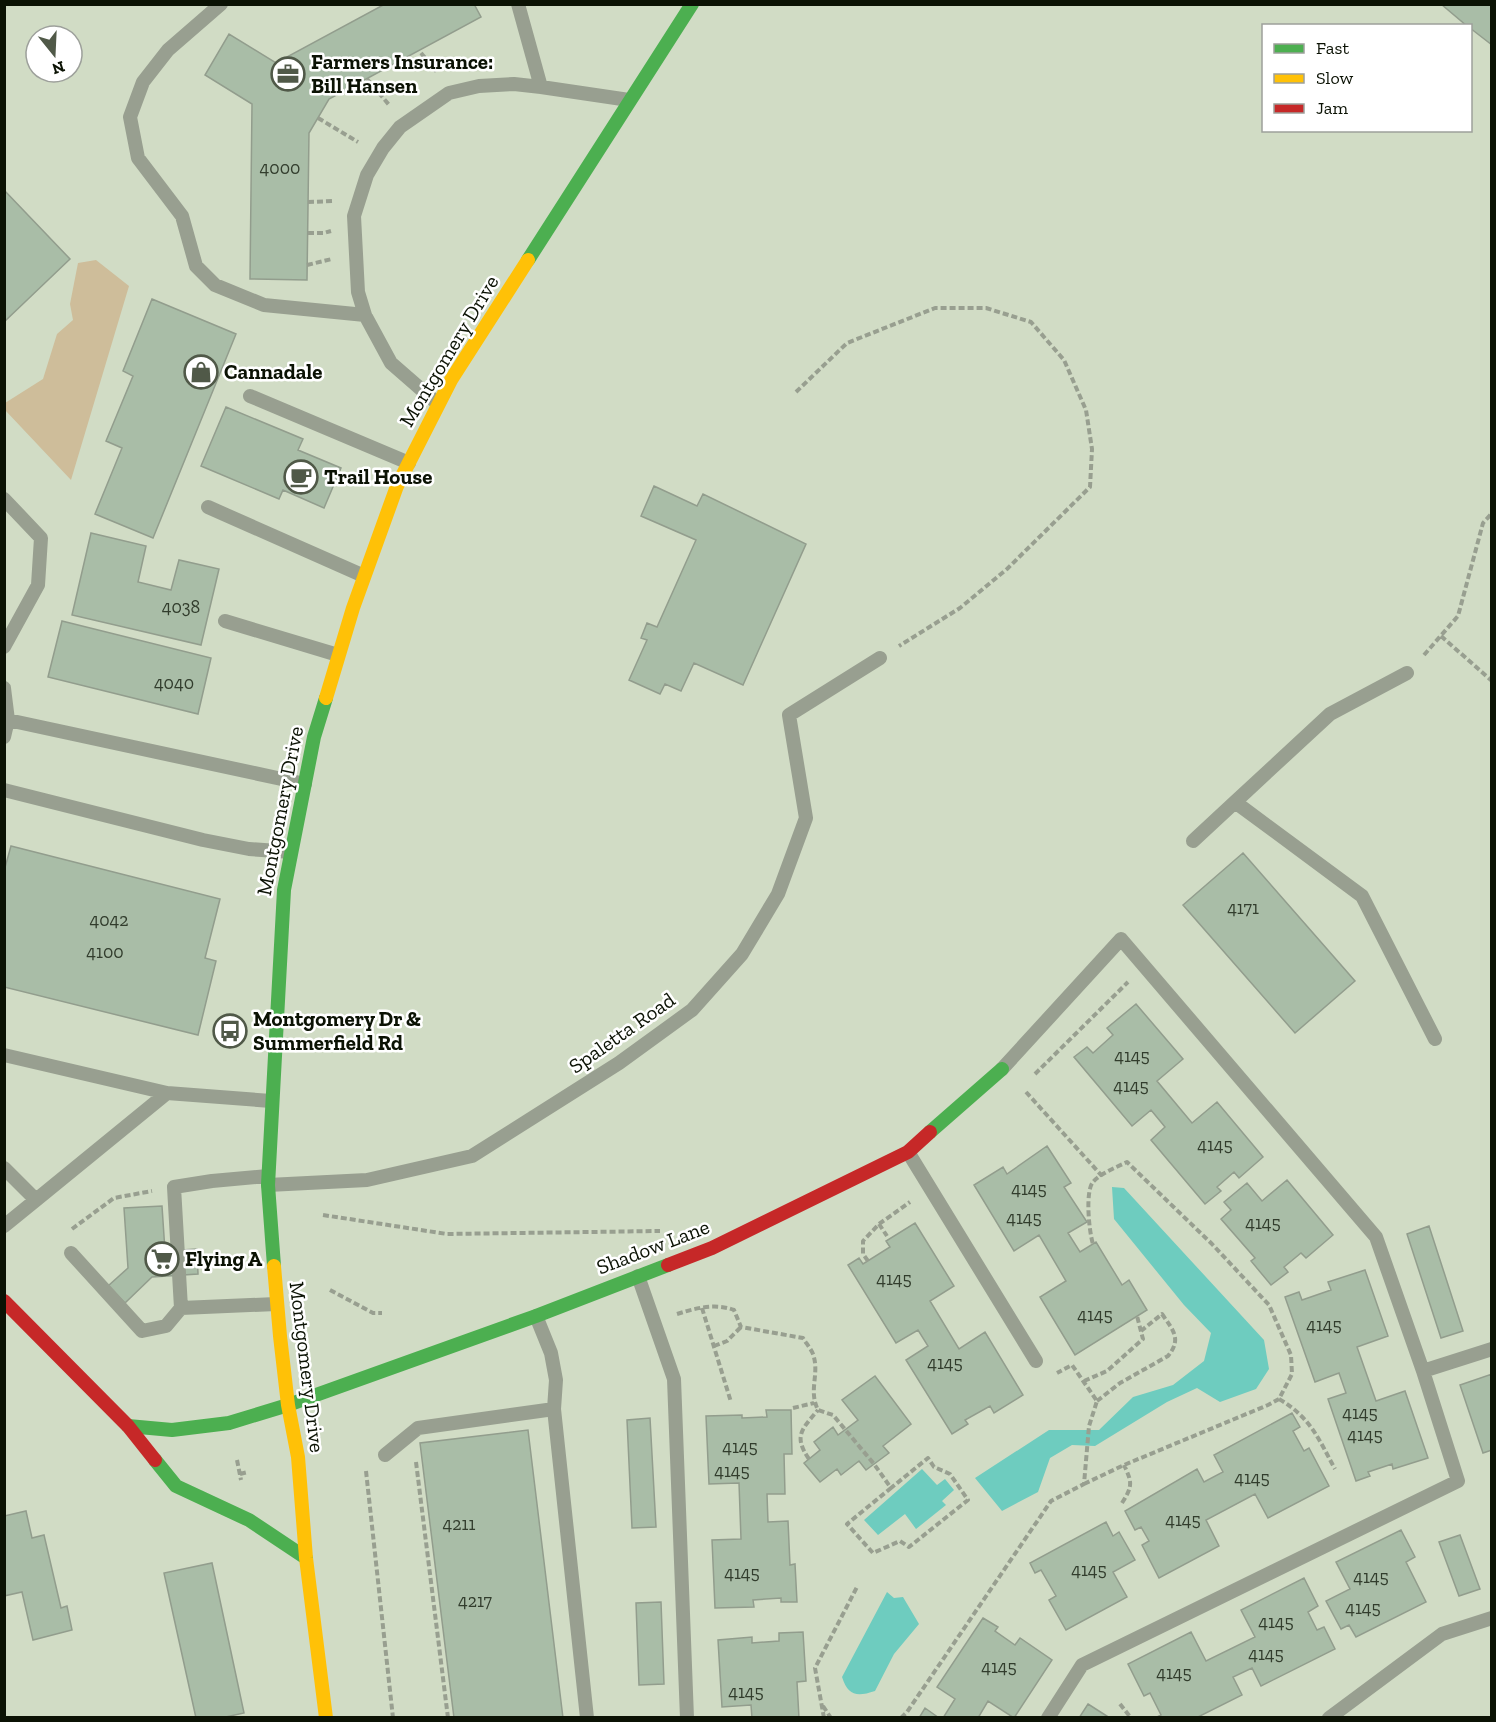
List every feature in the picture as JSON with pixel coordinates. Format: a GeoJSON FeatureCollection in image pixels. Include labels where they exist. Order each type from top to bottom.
{"type":"FeatureCollection","features":[{"type":"Feature","properties":{"kind":"main road","name":"Montgomery Drive"},"geometry":{"type":"LineString","coordinates":[[326,1718],[306,1558],[298,1457],[288,1405],[276,1304],[268,1180],[284,890],[314,737],[364,576],[397,486],[451,380],[692,4]]}},
{"type":"Feature","properties":{"kind":"main road","name":"Shadow Lane"},"geometry":{"type":"LineString","coordinates":[[128,1426],[172,1430],[229,1423],[288,1405],[536,1316],[712,1248],[908,1152],[1002,1069]]}},
{"type":"Feature","properties":{"kind":"main road"},"geometry":{"type":"LineString","coordinates":[[4,1301],[128,1426],[176,1486],[249,1520],[306,1558]]}},
{"type":"Feature","properties":{"kind":"lane"},"geometry":{"type":"LineString","coordinates":[[221,4],[168,50],[142,82],[130,117],[138,158],[182,216],[196,266],[215,285],[264,305],[365,315]]}},
{"type":"Feature","properties":{"kind":"lane"},"geometry":{"type":"LineString","coordinates":[[518,4],[541,87]]}},
{"type":"Feature","properties":{"kind":"lane"},"geometry":{"type":"LineString","coordinates":[[439,405],[391,363],[365,315],[358,292],[354,216],[367,175],[380,153],[400,128],[449,93],[479,86],[514,84],[631,101]]}},
{"type":"Feature","properties":{"kind":"lane"},"geometry":{"type":"LineString","coordinates":[[250,396],[409,463]]}},
{"type":"Feature","properties":{"kind":"lane"},"geometry":{"type":"LineString","coordinates":[[4,499],[41,538],[38,585],[4,648]]}},
{"type":"Feature","properties":{"kind":"lane"},"geometry":{"type":"LineString","coordinates":[[208,507],[364,576]]}},
{"type":"Feature","properties":{"kind":"lane"},"geometry":{"type":"LineString","coordinates":[[225,621],[338,655]]}},
{"type":"Feature","properties":{"kind":"lane","name":"Spaletta Road"},"geometry":{"type":"LineString","coordinates":[[174,1187],[212,1181],[367,1180],[472,1156],[619,1063],[692,1010],[742,954],[778,894],[806,818],[789,715],[880,658]]}},
{"type":"Feature","properties":{"kind":"lane"},"geometry":{"type":"LineString","coordinates":[[1193,841],[1330,714],[1407,674]]}},
{"type":"Feature","properties":{"kind":"lane"},"geometry":{"type":"LineString","coordinates":[[4,688],[8,720],[4,737]]}},
{"type":"Feature","properties":{"kind":"lane"},"geometry":{"type":"LineString","coordinates":[[8,720],[304,784]]}},
{"type":"Feature","properties":{"kind":"lane"},"geometry":{"type":"LineString","coordinates":[[4,790],[203,840],[249,849],[291,852]]}},
{"type":"Feature","properties":{"kind":"lane"},"geometry":{"type":"LineString","coordinates":[[1235,802],[1362,896],[1435,1039]]}},
{"type":"Feature","properties":{"kind":"lane"},"geometry":{"type":"LineString","coordinates":[[1002,1069],[1121,939],[1376,1237],[1423,1371],[1458,1481],[1082,1665],[1048,1718]]}},
{"type":"Feature","properties":{"kind":"lane"},"geometry":{"type":"LineString","coordinates":[[4,1055],[167,1093],[271,1101]]}},
{"type":"Feature","properties":{"kind":"lane"},"geometry":{"type":"LineString","coordinates":[[4,1226],[167,1093]]}},
{"type":"Feature","properties":{"kind":"lane"},"geometry":{"type":"LineString","coordinates":[[908,1152],[1036,1361]]}},
{"type":"Feature","properties":{"kind":"lane"},"geometry":{"type":"LineString","coordinates":[[4,1168],[36,1200]]}},
{"type":"Feature","properties":{"kind":"lane"},"geometry":{"type":"LineString","coordinates":[[71,1253],[142,1331],[166,1326],[181,1308],[174,1187]]}},
{"type":"Feature","properties":{"kind":"lane"},"geometry":{"type":"LineString","coordinates":[[637,1276],[674,1379],[687,1718]]}},
{"type":"Feature","properties":{"kind":"lane"},"geometry":{"type":"LineString","coordinates":[[181,1308],[276,1304]]}},
{"type":"Feature","properties":{"kind":"lane"},"geometry":{"type":"LineString","coordinates":[[536,1316],[551,1353],[556,1380],[554,1409],[587,1718]]}},
{"type":"Feature","properties":{"kind":"lane"},"geometry":{"type":"LineString","coordinates":[[1423,1371],[1491,1349]]}},
{"type":"Feature","properties":{"kind":"lane"},"geometry":{"type":"LineString","coordinates":[[385,1455],[418,1428],[554,1409]]}},
{"type":"Feature","properties":{"kind":"lane"},"geometry":{"type":"LineString","coordinates":[[1329,1718],[1442,1634],[1491,1618]]}},
{"type":"Feature","properties":{"kind":"path"},"geometry":{"type":"LineString","coordinates":[[367,79],[408,123]]}},
{"type":"Feature","properties":{"kind":"path"},"geometry":{"type":"LineString","coordinates":[[318,118],[380,153]]}},
{"type":"Feature","properties":{"kind":"path"},"geometry":{"type":"LineString","coordinates":[[796,392],[847,343],[935,308],[986,308],[1030,322],[1064,360],[1086,410],[1092,449],[1090,487],[1007,569],[960,608],[880,658]]}},
{"type":"Feature","properties":{"kind":"path"},"geometry":{"type":"LineString","coordinates":[[1407,674],[1458,616],[1483,523],[1491,513]]}},
{"type":"Feature","properties":{"kind":"path"},"geometry":{"type":"LineString","coordinates":[[1441,636],[1491,681]]}},
{"type":"Feature","properties":{"kind":"path"},"geometry":{"type":"LineString","coordinates":[[1030,1079],[1144,966]]}},
{"type":"Feature","properties":{"kind":"path"},"geometry":{"type":"LineString","coordinates":[[901,1718],[908,1712],[969,1624],[1051,1501],[1124,1465],[1268,1406],[1279,1399],[1292,1374],[1291,1355],[1269,1305],[1212,1244],[1127,1162],[1093,1182],[1089,1190],[1090,1236],[1093,1244]]}},
{"type":"Feature","properties":{"kind":"path"},"geometry":{"type":"LineString","coordinates":[[70,1231],[114,1198],[174,1187]]}},
{"type":"Feature","properties":{"kind":"path"},"geometry":{"type":"LineString","coordinates":[[868,1261],[863,1254],[863,1241],[879,1224],[901,1207],[931,1189]]}},
{"type":"Feature","properties":{"kind":"path"},"geometry":{"type":"LineString","coordinates":[[323,1215],[447,1234],[663,1231]]}},
{"type":"Feature","properties":{"kind":"path"},"geometry":{"type":"LineString","coordinates":[[879,1224],[887,1236]]}},
{"type":"Feature","properties":{"kind":"path"},"geometry":{"type":"LineString","coordinates":[[330,1290],[374,1313],[382,1313]]}},
{"type":"Feature","properties":{"kind":"path"},"geometry":{"type":"LineString","coordinates":[[654,1322],[721,1305],[734,1310],[741,1327]]}},
{"type":"Feature","properties":{"kind":"path"},"geometry":{"type":"LineString","coordinates":[[702,1308],[731,1402]]}},
{"type":"Feature","properties":{"kind":"path"},"geometry":{"type":"LineString","coordinates":[[1084,1485],[1085,1450],[1089,1426],[1097,1401],[1120,1383],[1168,1356],[1173,1350],[1176,1341],[1173,1330],[1162,1314],[1141,1331]]}},
{"type":"Feature","properties":{"kind":"path"},"geometry":{"type":"LineString","coordinates":[[1084,1381],[1107,1371],[1143,1339],[1137,1316]]}},
{"type":"Feature","properties":{"kind":"path"},"geometry":{"type":"LineString","coordinates":[[714,1346],[727,1341],[741,1327]]}},
{"type":"Feature","properties":{"kind":"path"},"geometry":{"type":"LineString","coordinates":[[741,1327],[803,1338],[813,1355],[815,1378],[812,1400],[818,1410],[833,1415],[891,1488]]}},
{"type":"Feature","properties":{"kind":"path"},"geometry":{"type":"LineString","coordinates":[[1036,1361],[1045,1379],[1072,1365],[1097,1401]]}},
{"type":"Feature","properties":{"kind":"path"},"geometry":{"type":"LineString","coordinates":[[1279,1399],[1296,1409],[1313,1428],[1335,1469]]}},
{"type":"Feature","properties":{"kind":"path"},"geometry":{"type":"LineString","coordinates":[[793,1408],[814,1403]]}},
{"type":"Feature","properties":{"kind":"path"},"geometry":{"type":"LineString","coordinates":[[809,1459],[803,1451],[799,1438],[803,1428],[818,1410]]}},
{"type":"Feature","properties":{"kind":"path"},"geometry":{"type":"LineString","coordinates":[[412,1432],[448,1718]]}},
{"type":"Feature","properties":{"kind":"path"},"geometry":{"type":"LineString","coordinates":[[928,1458],[934,1467],[950,1474],[968,1500],[909,1547],[900,1541],[873,1554],[847,1524],[891,1488],[928,1458]]}},
{"type":"Feature","properties":{"kind":"path"},"geometry":{"type":"LineString","coordinates":[[365,1463],[393,1718]]}},
{"type":"Feature","properties":{"kind":"path"},"geometry":{"type":"LineString","coordinates":[[1122,1503],[1130,1491],[1131,1480],[1124,1465]]}},
{"type":"Feature","properties":{"kind":"path"},"geometry":{"type":"LineString","coordinates":[[240,1474],[248,1472]]}},
{"type":"Feature","properties":{"kind":"path"},"geometry":{"type":"LineString","coordinates":[[824,1718],[815,1668],[857,1587]]}},
{"type":"Feature","properties":{"kind":"path"},"geometry":{"type":"LineString","coordinates":[[821,1703],[831,1718]]}},
{"type":"Feature","properties":{"kind":"path"},"geometry":{"type":"LineString","coordinates":[[1120,1704],[1131,1718]]}},
{"type":"Feature","properties":{"kind":"shaded area"},"geometry":{"type":"Polygon","coordinates":[[[96,260],[129,286],[71,480],[5,410],[5,403],[43,379],[57,334],[73,320],[70,304],[78,263],[96,260]]]}},
{"type":"Feature","properties":{"kind":"water"},"geometry":{"type":"Polygon","coordinates":[[[1112,1187],[1124,1188],[1264,1340],[1269,1369],[1256,1389],[1220,1402],[1197,1388],[1167,1402],[1095,1446],[1072,1445],[1050,1458],[1038,1492],[1002,1511],[975,1478],[1049,1430],[1099,1430],[1133,1397],[1173,1385],[1204,1361],[1211,1333],[1184,1305],[1114,1219],[1112,1187]]]}},
{"type":"Feature","properties":{"kind":"water"},"geometry":{"type":"Polygon","coordinates":[[[922,1469],[937,1485],[945,1479],[954,1490],[942,1501],[946,1505],[916,1529],[905,1514],[878,1535],[864,1520],[922,1469]]]}},
{"type":"Feature","properties":{"kind":"water"},"geometry":{"type":"Polygon","coordinates":[[[887,1592],[894,1598],[903,1597],[919,1624],[894,1654],[875,1691],[863,1694],[854,1693],[847,1688],[842,1677],[887,1592]]]}},
{"type":"Feature","properties":{"kind":"building"},"geometry":{"type":"Polygon","coordinates":[[[385,4],[474,4],[481,17],[329,99],[309,133],[307,280],[250,279],[252,104],[205,75],[229,34],[276,63],[385,4]]]}},
{"type":"Feature","properties":{"kind":"building"},"geometry":{"type":"Polygon","coordinates":[[[1441,4],[1492,4],[1492,45],[1472,30],[1472,24],[1465,24],[1441,4]]]}},
{"type":"Feature","properties":{"kind":"building"},"geometry":{"type":"Polygon","coordinates":[[[4,190],[70,259],[4,322],[4,190]]]}},
{"type":"Feature","properties":{"kind":"building"},"geometry":{"type":"Polygon","coordinates":[[[152,299],[236,334],[153,538],[95,514],[122,448],[106,441],[133,376],[123,371],[152,299]]]}},
{"type":"Feature","properties":{"kind":"building"},"geometry":{"type":"Polygon","coordinates":[[[226,407],[303,439],[298,450],[341,468],[324,508],[283,490],[279,499],[201,466],[226,407]]]}},
{"type":"Feature","properties":{"kind":"building"},"geometry":{"type":"Polygon","coordinates":[[[654,486],[697,506],[703,494],[806,544],[743,685],[694,663],[681,691],[665,684],[660,694],[629,680],[647,640],[641,638],[647,623],[657,627],[696,540],[641,516],[654,486]]]}},
{"type":"Feature","properties":{"kind":"building"},"geometry":{"type":"Polygon","coordinates":[[[91,533],[146,546],[138,582],[171,590],[179,560],[219,569],[201,645],[72,615],[91,533]]]}},
{"type":"Feature","properties":{"kind":"building"},"geometry":{"type":"Polygon","coordinates":[[[62,621],[211,658],[198,714],[48,677],[62,621]]]}},
{"type":"Feature","properties":{"kind":"building"},"geometry":{"type":"Polygon","coordinates":[[[11,846],[220,899],[205,958],[216,961],[198,1035],[4,987],[4,871],[11,846]]]}},
{"type":"Feature","properties":{"kind":"building"},"geometry":{"type":"Polygon","coordinates":[[[1243,853],[1355,981],[1295,1033],[1183,905],[1243,853]]]}},
{"type":"Feature","properties":{"kind":"building"},"geometry":{"type":"Polygon","coordinates":[[[1136,1004],[1183,1059],[1157,1081],[1192,1123],[1217,1102],[1263,1157],[1239,1178],[1234,1172],[1217,1187],[1221,1191],[1205,1204],[1151,1140],[1165,1127],[1151,1110],[1132,1126],[1074,1057],[1087,1047],[1093,1053],[1113,1035],[1107,1028],[1136,1004]]]}},
{"type":"Feature","properties":{"kind":"building"},"geometry":{"type":"Polygon","coordinates":[[[1047,1146],[1071,1183],[1064,1187],[1087,1222],[1068,1233],[1080,1252],[1096,1242],[1122,1285],[1129,1280],[1147,1310],[1075,1355],[1040,1297],[1066,1281],[1039,1235],[1014,1251],[974,1185],[1003,1167],[1007,1174],[1047,1146]]]}},
{"type":"Feature","properties":{"kind":"building"},"geometry":{"type":"Polygon","coordinates":[[[1287,1180],[1333,1235],[1306,1258],[1301,1253],[1284,1267],[1288,1272],[1271,1285],[1251,1261],[1255,1258],[1221,1219],[1231,1210],[1224,1202],[1247,1183],[1262,1201],[1287,1180]]]}},
{"type":"Feature","properties":{"kind":"building","name":"Flying A"},"geometry":{"type":"Polygon","coordinates":[[[162,1206],[165,1251],[197,1249],[198,1274],[152,1277],[125,1303],[108,1286],[128,1268],[124,1208],[162,1206]]]}},
{"type":"Feature","properties":{"kind":"building"},"geometry":{"type":"Polygon","coordinates":[[[915,1223],[954,1286],[930,1301],[959,1349],[985,1332],[1023,1395],[994,1413],[990,1406],[965,1420],[968,1424],[952,1434],[906,1360],[928,1346],[918,1330],[896,1343],[848,1265],[859,1258],[863,1264],[890,1247],[886,1241],[915,1223]]]}},
{"type":"Feature","properties":{"kind":"building"},"geometry":{"type":"Polygon","coordinates":[[[1429,1226],[1463,1331],[1441,1338],[1407,1234],[1429,1226]]]}},
{"type":"Feature","properties":{"kind":"building"},"geometry":{"type":"Polygon","coordinates":[[[1365,1270],[1388,1336],[1357,1347],[1376,1401],[1405,1391],[1428,1458],[1393,1469],[1392,1464],[1368,1472],[1370,1476],[1356,1481],[1328,1399],[1346,1393],[1339,1373],[1315,1382],[1285,1297],[1299,1292],[1302,1300],[1331,1290],[1328,1282],[1365,1270]]]}},
{"type":"Feature","properties":{"kind":"building"},"geometry":{"type":"Polygon","coordinates":[[[1492,1374],[1492,1450],[1483,1453],[1460,1385],[1492,1374]]]}},
{"type":"Feature","properties":{"kind":"building"},"geometry":{"type":"Polygon","coordinates":[[[875,1376],[911,1424],[883,1446],[889,1453],[866,1470],[859,1461],[841,1475],[837,1469],[820,1482],[804,1463],[820,1450],[814,1442],[833,1427],[838,1435],[858,1420],[842,1400],[875,1376]]]}},
{"type":"Feature","properties":{"kind":"building"},"geometry":{"type":"Polygon","coordinates":[[[766,1410],[791,1410],[792,1454],[784,1454],[785,1494],[767,1494],[768,1522],[788,1521],[790,1565],[795,1564],[797,1602],[781,1602],[781,1598],[753,1600],[754,1607],[715,1608],[712,1540],[741,1539],[739,1483],[709,1484],[706,1416],[767,1417],[766,1410]]]}},
{"type":"Feature","properties":{"kind":"building"},"geometry":{"type":"Polygon","coordinates":[[[1292,1413],[1300,1427],[1293,1431],[1304,1451],[1309,1448],[1329,1486],[1268,1518],[1255,1494],[1206,1520],[1219,1546],[1159,1578],[1142,1545],[1149,1541],[1141,1527],[1135,1530],[1125,1511],[1197,1469],[1204,1482],[1223,1472],[1214,1455],[1292,1413]]]}},
{"type":"Feature","properties":{"kind":"building"},"geometry":{"type":"Polygon","coordinates":[[[650,1418],[656,1527],[632,1528],[627,1420],[650,1418]]]}},
{"type":"Feature","properties":{"kind":"building"},"geometry":{"type":"Polygon","coordinates":[[[528,1430],[563,1718],[454,1718],[420,1443],[528,1430]]]}},
{"type":"Feature","properties":{"kind":"building"},"geometry":{"type":"Polygon","coordinates":[[[26,1511],[32,1538],[44,1535],[61,1608],[67,1606],[72,1630],[33,1640],[22,1592],[4,1596],[4,1516],[26,1511]]]}},
{"type":"Feature","properties":{"kind":"building"},"geometry":{"type":"Polygon","coordinates":[[[1106,1522],[1113,1536],[1119,1532],[1135,1560],[1113,1572],[1127,1597],[1066,1630],[1049,1600],[1056,1596],[1041,1570],[1035,1573],[1030,1563],[1106,1522]]]}},
{"type":"Feature","properties":{"kind":"building"},"geometry":{"type":"Polygon","coordinates":[[[1401,1530],[1415,1557],[1406,1562],[1426,1602],[1356,1637],[1349,1625],[1341,1629],[1326,1601],[1350,1589],[1336,1562],[1401,1530]]]}},
{"type":"Feature","properties":{"kind":"building"},"geometry":{"type":"Polygon","coordinates":[[[1460,1535],[1480,1589],[1459,1596],[1439,1542],[1460,1535]]]}},
{"type":"Feature","properties":{"kind":"building"},"geometry":{"type":"Polygon","coordinates":[[[212,1563],[244,1713],[221,1718],[196,1718],[164,1573],[212,1563]]]}},
{"type":"Feature","properties":{"kind":"building"},"geometry":{"type":"Polygon","coordinates":[[[1304,1578],[1318,1606],[1308,1612],[1317,1630],[1324,1627],[1335,1649],[1261,1686],[1252,1668],[1233,1677],[1242,1695],[1196,1718],[1155,1718],[1161,1715],[1150,1693],[1144,1696],[1128,1664],[1191,1632],[1206,1661],[1255,1637],[1241,1610],[1304,1578]]]}},
{"type":"Feature","properties":{"kind":"building"},"geometry":{"type":"Polygon","coordinates":[[[661,1602],[664,1684],[639,1685],[636,1603],[661,1602]]]}},
{"type":"Feature","properties":{"kind":"building"},"geometry":{"type":"Polygon","coordinates":[[[983,1618],[998,1627],[995,1631],[1015,1645],[1020,1638],[1052,1660],[1014,1718],[988,1701],[978,1718],[943,1718],[955,1699],[937,1687],[983,1618]]]}},
{"type":"Feature","properties":{"kind":"building"},"geometry":{"type":"Polygon","coordinates":[[[803,1632],[806,1681],[797,1682],[799,1718],[752,1718],[751,1705],[722,1707],[718,1640],[752,1637],[752,1643],[779,1641],[779,1633],[803,1632]]]}},
{"type":"Feature","properties":{"kind":"building"},"geometry":{"type":"Polygon","coordinates":[[[1088,1704],[1110,1718],[1079,1718],[1088,1704]]]}},
{"type":"Feature","properties":{"kind":"building"},"geometry":{"type":"Polygon","coordinates":[[[925,1708],[939,1718],[919,1718],[925,1708]]]}},
{"type":"Feature","properties":{"kind":"traffic: fast"},"geometry":{"type":"LineString","coordinates":[[528,260],[692,4]]}},
{"type":"Feature","properties":{"kind":"traffic: fast"},"geometry":{"type":"LineString","coordinates":[[274,1266],[268,1185],[284,890],[314,737],[326,698]]}},
{"type":"Feature","properties":{"kind":"traffic: fast"},"geometry":{"type":"LineString","coordinates":[[930,1132],[1002,1069]]}},
{"type":"Feature","properties":{"kind":"traffic: fast"},"geometry":{"type":"LineString","coordinates":[[128,1426],[172,1430],[229,1423],[288,1405],[536,1316],[668,1265]]}},
{"type":"Feature","properties":{"kind":"traffic: fast"},"geometry":{"type":"LineString","coordinates":[[155,1460],[176,1486],[249,1520],[306,1558]]}},
{"type":"Feature","properties":{"kind":"traffic: slow"},"geometry":{"type":"LineString","coordinates":[[326,698],[353,608],[397,486],[451,380],[528,260]]}},
{"type":"Feature","properties":{"kind":"traffic: slow"},"geometry":{"type":"LineString","coordinates":[[274,1266],[280,1336],[288,1405],[298,1457],[306,1558],[326,1718]]}},
{"type":"Feature","properties":{"kind":"traffic: jam"},"geometry":{"type":"LineString","coordinates":[[668,1265],[712,1248],[908,1152],[930,1132]]}},
{"type":"Feature","properties":{"kind":"traffic: jam"},"geometry":{"type":"LineString","coordinates":[[4,1301],[128,1426],[155,1460]]}},
{"type":"Feature","properties":{"kind":"place","name":"Farmers Insurance: Bill Hansen"},"geometry":{"type":"Point","coordinates":[288,74]}},
{"type":"Feature","properties":{"kind":"place","name":"Cannadale"},"geometry":{"type":"Point","coordinates":[201,372]}},
{"type":"Feature","properties":{"kind":"place","name":"Trail House"},"geometry":{"type":"Point","coordinates":[301,477]}},
{"type":"Feature","properties":{"kind":"place","name":"Montgomery Dr & Summerfield Rd"},"geometry":{"type":"Point","coordinates":[230,1031]}},
{"type":"Feature","properties":{"kind":"place","name":"Flying A"},"geometry":{"type":"Point","coordinates":[162,1259]}}]}
